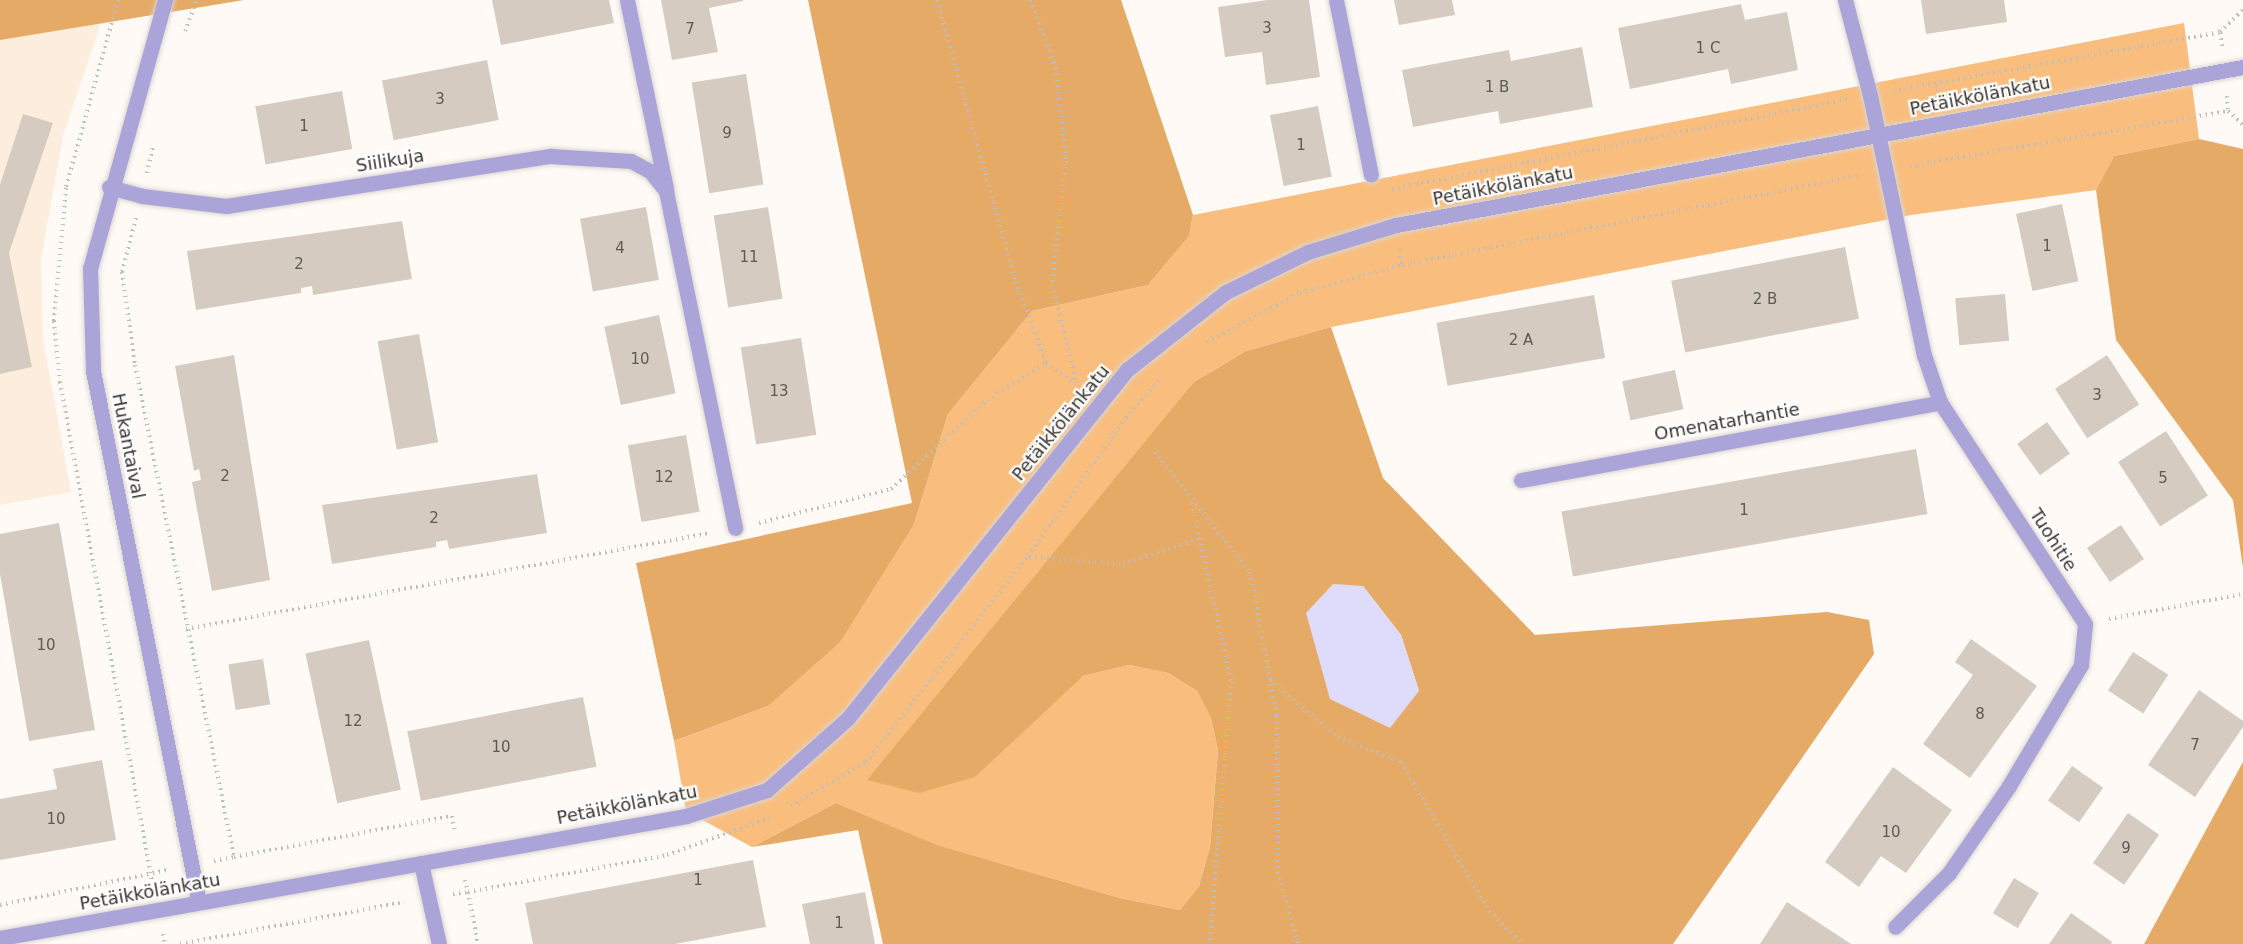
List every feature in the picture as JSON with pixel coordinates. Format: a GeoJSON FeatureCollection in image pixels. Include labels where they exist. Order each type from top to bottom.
{"type":"FeatureCollection","features":[{"type":"Feature","properties":{"kind":"street","name":"Hukantaival"},"geometry":{"type":"LineString","coordinates":[[165,0],[109,187],[90,268],[93,371],[199,903]]}},
{"type":"Feature","properties":{"kind":"street"},"geometry":{"type":"LineString","coordinates":[[627,0],[735,528]]}},
{"type":"Feature","properties":{"kind":"street"},"geometry":{"type":"LineString","coordinates":[[1336,0],[1371,175]]}},
{"type":"Feature","properties":{"kind":"street","name":"Tuohitie"},"geometry":{"type":"LineString","coordinates":[[1845,0],[1879,134],[1924,355],[1940,402],[2085,624]]}},
{"type":"Feature","properties":{"kind":"street","name":"Petäikkölänkatu"},"geometry":{"type":"LineString","coordinates":[[0,938],[686,816],[767,790],[848,718],[1128,369],[1226,292],[1308,252],[1396,225],[2243,67]]}},
{"type":"Feature","properties":{"kind":"street","name":"Siilikuja"},"geometry":{"type":"LineString","coordinates":[[109,187],[142,196],[226,206],[571,156],[631,161],[650,171],[666,191]]}},
{"type":"Feature","properties":{"kind":"street","name":"Omenatarhantie"},"geometry":{"type":"LineString","coordinates":[[1521,480],[1940,402]]}},
{"type":"Feature","properties":{"kind":"street"},"geometry":{"type":"LineString","coordinates":[[1895,927],[1949,873],[2009,786],[2081,665],[2085,624]]}},
{"type":"Feature","properties":{"kind":"street"},"geometry":{"type":"LineString","coordinates":[[421,863],[439,944]]}},
{"type":"Feature","properties":{"kind":"path"},"geometry":{"type":"LineString","coordinates":[[181,41],[197,0]]}},
{"type":"Feature","properties":{"kind":"path"},"geometry":{"type":"LineString","coordinates":[[936,0],[1016,282],[1046,363],[1077,384],[1052,285],[1066,161],[1056,68],[1030,0]]}},
{"type":"Feature","properties":{"kind":"path"},"geometry":{"type":"LineString","coordinates":[[1381,191],[1870,95],[2220,32]]}},
{"type":"Feature","properties":{"kind":"path"},"geometry":{"type":"LineString","coordinates":[[1200,347],[1300,293],[1402,265],[1885,171],[2228,111]]}},
{"type":"Feature","properties":{"kind":"path"},"geometry":{"type":"LineString","coordinates":[[154,140],[122,272],[186,629],[234,857],[452,816],[478,944]]}},
{"type":"Feature","properties":{"kind":"path"},"geometry":{"type":"LineString","coordinates":[[186,629],[735,528],[891,489],[987,400],[1046,363]]}},
{"type":"Feature","properties":{"kind":"path"},"geometry":{"type":"LineString","coordinates":[[785,809],[866,762],[1028,556],[1126,418],[1166,371]]}},
{"type":"Feature","properties":{"kind":"path"},"geometry":{"type":"LineString","coordinates":[[1155,452],[1250,573],[1277,716],[1278,872],[1298,944]]}},
{"type":"Feature","properties":{"kind":"path"},"geometry":{"type":"LineString","coordinates":[[1192,502],[1198,539],[1231,681],[1210,944]]}},
{"type":"Feature","properties":{"kind":"path"},"geometry":{"type":"LineString","coordinates":[[1028,556],[1123,564],[1198,539]]}},
{"type":"Feature","properties":{"kind":"path"},"geometry":{"type":"LineString","coordinates":[[2085,624],[2243,594]]}},
{"type":"Feature","properties":{"kind":"path"},"geometry":{"type":"LineString","coordinates":[[1270,680],[1338,737],[1401,762],[1489,911],[1523,944]]}},
{"type":"Feature","properties":{"kind":"path"},"geometry":{"type":"LineString","coordinates":[[180,944],[667,855],[775,815]]}},
{"type":"Feature","properties":{"kind":"path"},"geometry":{"type":"LineString","coordinates":[[0,905],[152,874]]}},
{"type":"Feature","properties":{"kind":"shaded area"},"geometry":{"type":"Polygon","coordinates":[[[0,0],[244,0],[0,40],[0,0]]]}},
{"type":"Feature","properties":{"kind":"shaded area"},"geometry":{"type":"Polygon","coordinates":[[[808,0],[1121,0],[1193,215],[1189,236],[1148,285],[1032,311],[948,414],[914,524],[840,642],[768,706],[674,741],[636,563],[912,503],[808,0]]]}},
{"type":"Feature","properties":{"kind":"shaded area"},"geometry":{"type":"Polygon","coordinates":[[[102,20],[63,136],[41,260],[43,339],[71,492],[0,505],[0,40],[102,20]]]}},
{"type":"Feature","properties":{"kind":"shaded area"},"geometry":{"type":"Polygon","coordinates":[[[2184,23],[2199,139],[2114,156],[2096,190],[1911,215],[1331,327],[1246,351],[1194,382],[1168,417],[1041,711],[1083,676],[1129,665],[1168,673],[1197,691],[1211,718],[1218,750],[1210,847],[1199,886],[1180,910],[1120,898],[936,845],[836,803],[752,847],[686,811],[674,741],[768,706],[914,524],[948,414],[1032,311],[1148,285],[1189,236],[1193,215],[2184,23]]]}},
{"type":"Feature","properties":{"kind":"shaded area"},"geometry":{"type":"Polygon","coordinates":[[[2199,139],[2243,149],[2243,568],[2233,500],[2116,340],[2096,190],[2114,156],[2199,139]]]}},
{"type":"Feature","properties":{"kind":"shaded area"},"geometry":{"type":"Polygon","coordinates":[[[1331,327],[1383,478],[1535,635],[1827,612],[1869,620],[1874,654],[1673,944],[883,944],[858,830],[752,847],[836,803],[937,845],[1120,898],[1180,910],[1199,886],[1210,847],[1218,750],[1211,718],[1197,691],[1168,673],[1129,665],[1083,676],[975,777],[919,793],[867,780],[1194,382],[1246,351],[1331,327]],[[1363,586],[1419,691],[1401,635],[1363,586]]]}},
{"type":"Feature","properties":{"kind":"shaded area"},"geometry":{"type":"Polygon","coordinates":[[[1333,584],[1363,586],[1401,635],[1419,691],[1390,728],[1330,699],[1306,613],[1333,584]]]}},
{"type":"Feature","properties":{"kind":"shaded area"},"geometry":{"type":"Polygon","coordinates":[[[2243,762],[2243,944],[2144,944],[2243,762]]]}},
{"type":"Feature","properties":{"kind":"building"},"geometry":{"type":"Polygon","coordinates":[[[492,0],[609,0],[614,23],[501,45],[492,0]]]}},
{"type":"Feature","properties":{"kind":"building"},"geometry":{"type":"Polygon","coordinates":[[[661,0],[743,1],[709,8],[718,52],[672,60],[661,0]]]}},
{"type":"Feature","properties":{"kind":"building"},"geometry":{"type":"Polygon","coordinates":[[[1268,0],[1309,0],[1320,77],[1266,85],[1262,52],[1225,57],[1218,7],[1268,0]]]}},
{"type":"Feature","properties":{"kind":"building"},"geometry":{"type":"Polygon","coordinates":[[[1394,0],[1452,0],[1455,15],[1399,25],[1394,0]]]}},
{"type":"Feature","properties":{"kind":"building"},"geometry":{"type":"Polygon","coordinates":[[[1921,0],[2004,0],[2007,22],[1926,34],[1921,0]]]}},
{"type":"Feature","properties":{"kind":"building"},"geometry":{"type":"Polygon","coordinates":[[[1741,4],[1745,20],[1787,12],[1798,70],[1731,84],[1728,69],[1630,89],[1618,28],[1741,4]]]}},
{"type":"Feature","properties":{"kind":"building"},"geometry":{"type":"Polygon","coordinates":[[[1582,47],[1593,107],[1500,124],[1498,111],[1413,127],[1402,70],[1509,50],[1511,61],[1582,47]]]}},
{"type":"Feature","properties":{"kind":"building"},"geometry":{"type":"Polygon","coordinates":[[[487,60],[499,120],[394,140],[382,80],[487,60]]]}},
{"type":"Feature","properties":{"kind":"building"},"geometry":{"type":"Polygon","coordinates":[[[746,74],[764,185],[709,193],[692,83],[746,74]]]}},
{"type":"Feature","properties":{"kind":"building"},"geometry":{"type":"Polygon","coordinates":[[[342,91],[352,149],[266,164],[255,106],[342,91]]]}},
{"type":"Feature","properties":{"kind":"building"},"geometry":{"type":"Polygon","coordinates":[[[1318,106],[1332,177],[1284,186],[1270,115],[1318,106]]]}},
{"type":"Feature","properties":{"kind":"building"},"geometry":{"type":"Polygon","coordinates":[[[23,114],[53,123],[9,253],[32,367],[0,374],[0,185],[23,114]]]}},
{"type":"Feature","properties":{"kind":"building"},"geometry":{"type":"Polygon","coordinates":[[[2062,204],[2078,281],[2032,291],[2016,214],[2062,204]]]}},
{"type":"Feature","properties":{"kind":"building"},"geometry":{"type":"Polygon","coordinates":[[[646,207],[659,280],[593,292],[580,219],[646,207]]]}},
{"type":"Feature","properties":{"kind":"building"},"geometry":{"type":"Polygon","coordinates":[[[768,207],[783,299],[728,307],[714,216],[768,207]]]}},
{"type":"Feature","properties":{"kind":"building"},"geometry":{"type":"Polygon","coordinates":[[[402,221],[412,279],[313,295],[312,286],[301,288],[301,293],[196,310],[187,251],[402,221]]]}},
{"type":"Feature","properties":{"kind":"building"},"geometry":{"type":"Polygon","coordinates":[[[1845,247],[1859,319],[1685,352],[1671,281],[1845,247]]]}},
{"type":"Feature","properties":{"kind":"building"},"geometry":{"type":"Polygon","coordinates":[[[2005,294],[2009,341],[1959,345],[1955,298],[2005,294]]]}},
{"type":"Feature","properties":{"kind":"building"},"geometry":{"type":"Polygon","coordinates":[[[1594,295],[1605,358],[1448,386],[1436,323],[1594,295]]]}},
{"type":"Feature","properties":{"kind":"building"},"geometry":{"type":"Polygon","coordinates":[[[659,315],[676,393],[621,405],[604,327],[659,315]]]}},
{"type":"Feature","properties":{"kind":"building"},"geometry":{"type":"Polygon","coordinates":[[[419,334],[438,442],[397,450],[378,341],[419,334]]]}},
{"type":"Feature","properties":{"kind":"building"},"geometry":{"type":"Polygon","coordinates":[[[801,338],[816,435],[756,444],[741,348],[801,338]]]}},
{"type":"Feature","properties":{"kind":"building"},"geometry":{"type":"Polygon","coordinates":[[[234,355],[270,580],[212,591],[192,482],[201,480],[199,469],[194,471],[175,366],[234,355]]]}},
{"type":"Feature","properties":{"kind":"building"},"geometry":{"type":"Polygon","coordinates":[[[2107,355],[2139,404],[2087,438],[2055,389],[2107,355]]]}},
{"type":"Feature","properties":{"kind":"building"},"geometry":{"type":"Polygon","coordinates":[[[1675,370],[1683,409],[1630,420],[1622,381],[1675,370]]]}},
{"type":"Feature","properties":{"kind":"building"},"geometry":{"type":"Polygon","coordinates":[[[2047,422],[2070,454],[2040,475],[2017,444],[2047,422]]]}},
{"type":"Feature","properties":{"kind":"building"},"geometry":{"type":"Polygon","coordinates":[[[2166,431],[2208,496],[2160,527],[2118,462],[2166,431]]]}},
{"type":"Feature","properties":{"kind":"building"},"geometry":{"type":"Polygon","coordinates":[[[686,435],[700,512],[641,522],[628,445],[686,435]]]}},
{"type":"Feature","properties":{"kind":"building"},"geometry":{"type":"Polygon","coordinates":[[[1916,449],[1927,514],[1573,577],[1561,512],[1916,449]]]}},
{"type":"Feature","properties":{"kind":"building"},"geometry":{"type":"Polygon","coordinates":[[[537,474],[547,533],[449,549],[447,540],[436,542],[436,547],[332,564],[322,505],[537,474]]]}},
{"type":"Feature","properties":{"kind":"building"},"geometry":{"type":"Polygon","coordinates":[[[59,523],[95,730],[29,741],[0,574],[0,534],[59,523]]]}},
{"type":"Feature","properties":{"kind":"building"},"geometry":{"type":"Polygon","coordinates":[[[2121,525],[2144,559],[2110,582],[2087,548],[2121,525]]]}},
{"type":"Feature","properties":{"kind":"building"},"geometry":{"type":"Polygon","coordinates":[[[1971,639],[2037,686],[1970,778],[1923,744],[1973,675],[1955,662],[1971,639]]]}},
{"type":"Feature","properties":{"kind":"building"},"geometry":{"type":"Polygon","coordinates":[[[369,640],[401,790],[337,803],[305,654],[369,640]]]}},
{"type":"Feature","properties":{"kind":"building"},"geometry":{"type":"Polygon","coordinates":[[[2133,652],[2168,675],[2143,713],[2108,691],[2133,652]]]}},
{"type":"Feature","properties":{"kind":"building"},"geometry":{"type":"Polygon","coordinates":[[[263,659],[270,704],[236,710],[228,664],[263,659]]]}},
{"type":"Feature","properties":{"kind":"building"},"geometry":{"type":"Polygon","coordinates":[[[2199,690],[2243,721],[2243,727],[2195,797],[2148,765],[2199,690]]]}},
{"type":"Feature","properties":{"kind":"building"},"geometry":{"type":"Polygon","coordinates":[[[583,697],[597,767],[421,801],[407,731],[583,697]]]}},
{"type":"Feature","properties":{"kind":"building"},"geometry":{"type":"Polygon","coordinates":[[[102,760],[116,840],[0,860],[0,799],[57,789],[53,769],[102,760]]]}},
{"type":"Feature","properties":{"kind":"building"},"geometry":{"type":"Polygon","coordinates":[[[2072,766],[2103,788],[2079,822],[2048,800],[2072,766]]]}},
{"type":"Feature","properties":{"kind":"building"},"geometry":{"type":"Polygon","coordinates":[[[1893,767],[1952,810],[1906,873],[1881,856],[1859,887],[1825,862],[1893,767]]]}},
{"type":"Feature","properties":{"kind":"building"},"geometry":{"type":"Polygon","coordinates":[[[2128,813],[2159,835],[2124,885],[2093,863],[2128,813]]]}},
{"type":"Feature","properties":{"kind":"building"},"geometry":{"type":"Polygon","coordinates":[[[753,860],[766,927],[675,944],[533,944],[525,903],[753,860]]]}},
{"type":"Feature","properties":{"kind":"building"},"geometry":{"type":"Polygon","coordinates":[[[2014,878],[2039,893],[2018,928],[1993,913],[2014,878]]]}},
{"type":"Feature","properties":{"kind":"building"},"geometry":{"type":"Polygon","coordinates":[[[865,892],[875,944],[810,944],[802,904],[865,892]]]}},
{"type":"Feature","properties":{"kind":"building"},"geometry":{"type":"Polygon","coordinates":[[[1787,902],[1851,944],[1760,944],[1787,902]]]}},
{"type":"Feature","properties":{"kind":"building"},"geometry":{"type":"Polygon","coordinates":[[[2071,913],[2112,942],[2111,944],[2049,944],[2071,913]]]}}]}
